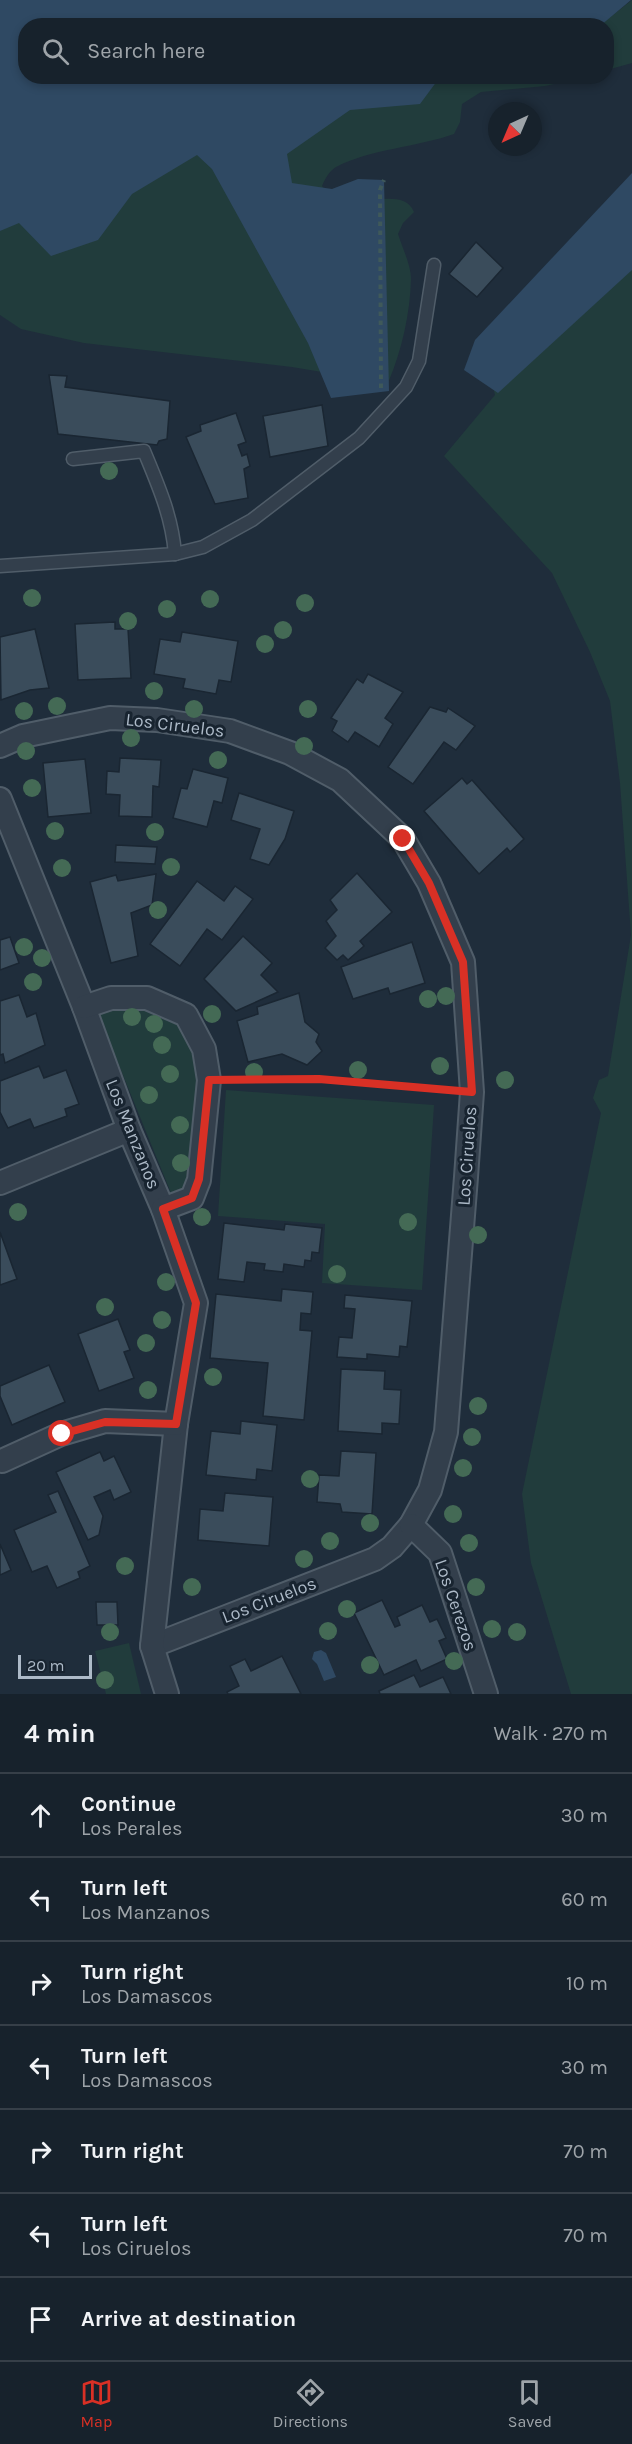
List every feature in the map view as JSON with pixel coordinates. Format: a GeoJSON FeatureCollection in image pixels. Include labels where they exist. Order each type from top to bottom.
{"type":"FeatureCollection","features":[{"type":"Feature","properties":{"kind":"street","name":"Los Ciruelos"},"geometry":{"type":"LineString","coordinates":[[0,746],[23,736],[110,718],[157,720],[230,731],[290,753],[340,780],[403,839],[429,883],[463,962],[472,1092],[446,1432],[430,1490],[411,1525],[392,1547],[375,1559],[152,1646]]}},
{"type":"Feature","properties":{"kind":"street","name":"Los Manzanos"},"geometry":{"type":"LineString","coordinates":[[0,799],[84,1006],[129,1130],[163,1209],[196,1303],[176,1424],[152,1646],[167,1694]]}},
{"type":"Feature","properties":{"kind":"street"},"geometry":{"type":"LineString","coordinates":[[84,1006],[111,998],[147,998],[186,1015],[204,1049],[209,1080],[199,1179],[192,1198],[163,1209]]}},
{"type":"Feature","properties":{"kind":"street"},"geometry":{"type":"LineString","coordinates":[[0,1183],[129,1130]]}},
{"type":"Feature","properties":{"kind":"street"},"geometry":{"type":"LineString","coordinates":[[2,1461],[62,1434],[105,1422],[176,1424]]}},
{"type":"Feature","properties":{"kind":"street","name":"Los Cerezos"},"geometry":{"type":"LineString","coordinates":[[411,1525],[440,1553],[486,1694]]}},
{"type":"Feature","properties":{"kind":"lane"},"geometry":{"type":"LineString","coordinates":[[0,566],[174,554],[203,547],[252,520],[359,438],[406,387],[419,361],[434,265]]}},
{"type":"Feature","properties":{"kind":"lane"},"geometry":{"type":"LineString","coordinates":[[73,459],[144,451],[165,502],[173,535],[174,554]]}},
{"type":"Feature","properties":{"kind":"path"},"geometry":{"type":"LineString","coordinates":[[381,388],[380,190],[384,180]]}},
{"type":"Feature","properties":{"kind":"path"},"geometry":{"type":"LineString","coordinates":[[209,1080],[319,1079],[472,1092]]}},
{"type":"Feature","properties":{"kind":"green space"},"geometry":{"type":"Polygon","coordinates":[[[632,0],[632,63],[614,68],[614,18],[609,18],[632,0]]]}},
{"type":"Feature","properties":{"kind":"green space"},"geometry":{"type":"Polygon","coordinates":[[[371,84],[554,84],[481,92],[462,104],[460,122],[454,134],[364,156],[336,167],[328,175],[322,186],[332,195],[345,200],[358,201],[398,200],[407,203],[414,212],[403,223],[398,234],[410,268],[411,279],[404,332],[388,383],[292,367],[84,343],[21,329],[0,315],[0,209],[371,84]]]}},
{"type":"Feature","properties":{"kind":"green space"},"geometry":{"type":"Polygon","coordinates":[[[632,205],[632,1694],[571,1694],[531,1563],[522,1494],[601,1113],[593,1098],[599,1080],[608,1076],[631,935],[620,783],[610,701],[590,652],[552,573],[444,456],[495,395],[491,378],[632,205]]]}},
{"type":"Feature","properties":{"kind":"green space"},"geometry":{"type":"Polygon","coordinates":[[[149,1007],[183,1023],[201,1057],[189,1188],[171,1193],[98,1014],[104,1009],[149,1007]]]}},
{"type":"Feature","properties":{"kind":"green space"},"geometry":{"type":"Polygon","coordinates":[[[226,1090],[434,1105],[422,1290],[322,1283],[325,1224],[218,1216],[226,1090]]]}},
{"type":"Feature","properties":{"kind":"green space"},"geometry":{"type":"Polygon","coordinates":[[[129,1643],[141,1694],[106,1694],[95,1651],[129,1643]]]}},
{"type":"Feature","properties":{"kind":"water"},"geometry":{"type":"Polygon","coordinates":[[[0,0],[631,0],[610,18],[18,18],[18,84],[435,84],[420,104],[350,110],[287,154],[292,183],[332,189],[358,179],[384,180],[389,391],[331,398],[308,343],[212,169],[197,155],[132,194],[98,240],[51,256],[19,223],[0,231],[0,0]]]}},
{"type":"Feature","properties":{"kind":"water"},"geometry":{"type":"Polygon","coordinates":[[[632,173],[632,270],[498,393],[464,370],[475,340],[632,173]]]}},
{"type":"Feature","properties":{"kind":"water"},"geometry":{"type":"Polygon","coordinates":[[[321,1650],[326,1653],[336,1677],[324,1681],[317,1664],[312,1659],[314,1652],[321,1650]]]}},
{"type":"Feature","properties":{"kind":"building"},"geometry":{"type":"Polygon","coordinates":[[[476,242],[503,268],[477,297],[449,274],[476,242]]]}},
{"type":"Feature","properties":{"kind":"building"},"geometry":{"type":"Polygon","coordinates":[[[49,375],[67,376],[65,387],[170,401],[167,439],[159,441],[157,445],[58,434],[49,375]]]}},
{"type":"Feature","properties":{"kind":"building"},"geometry":{"type":"Polygon","coordinates":[[[322,405],[328,446],[270,457],[263,416],[322,405]]]}},
{"type":"Feature","properties":{"kind":"building"},"geometry":{"type":"Polygon","coordinates":[[[236,413],[246,442],[238,445],[242,456],[247,454],[250,466],[244,469],[248,498],[215,504],[186,437],[201,431],[200,425],[236,413]]]}},
{"type":"Feature","properties":{"kind":"building"},"geometry":{"type":"Polygon","coordinates":[[[115,622],[115,629],[128,629],[131,678],[78,680],[75,624],[115,622]]]}},
{"type":"Feature","properties":{"kind":"building"},"geometry":{"type":"Polygon","coordinates":[[[35,629],[49,688],[30,690],[1,700],[0,637],[35,629]]]}},
{"type":"Feature","properties":{"kind":"building"},"geometry":{"type":"Polygon","coordinates":[[[182,632],[238,641],[231,682],[219,680],[216,694],[183,688],[185,679],[154,674],[160,639],[180,642],[182,632]]]}},
{"type":"Feature","properties":{"kind":"building"},"geometry":{"type":"Polygon","coordinates":[[[368,674],[403,692],[385,718],[393,724],[379,747],[355,732],[348,742],[332,731],[337,721],[331,718],[357,679],[363,683],[368,674]]]}},
{"type":"Feature","properties":{"kind":"building"},"geometry":{"type":"Polygon","coordinates":[[[430,707],[446,712],[448,708],[475,726],[456,750],[444,742],[413,784],[388,767],[430,707]]]}},
{"type":"Feature","properties":{"kind":"building"},"geometry":{"type":"Polygon","coordinates":[[[120,758],[161,760],[159,787],[153,786],[152,817],[119,816],[120,795],[106,794],[107,771],[119,772],[120,758]]]}},
{"type":"Feature","properties":{"kind":"building"},"geometry":{"type":"Polygon","coordinates":[[[85,759],[91,813],[48,817],[43,763],[85,759]]]}},
{"type":"Feature","properties":{"kind":"building"},"geometry":{"type":"Polygon","coordinates":[[[193,769],[228,778],[222,803],[214,801],[207,827],[173,818],[181,788],[187,789],[193,769]]]}},
{"type":"Feature","properties":{"kind":"building"},"geometry":{"type":"Polygon","coordinates":[[[462,778],[467,784],[472,780],[524,839],[510,852],[507,848],[479,874],[424,811],[462,778]]]}},
{"type":"Feature","properties":{"kind":"building"},"geometry":{"type":"Polygon","coordinates":[[[239,793],[294,811],[285,839],[269,865],[250,859],[260,829],[231,820],[239,793]]]}},
{"type":"Feature","properties":{"kind":"building"},"geometry":{"type":"Polygon","coordinates":[[[116,845],[157,847],[155,864],[115,862],[116,845]]]}},
{"type":"Feature","properties":{"kind":"building"},"geometry":{"type":"Polygon","coordinates":[[[357,873],[392,912],[360,941],[364,946],[348,960],[343,955],[337,960],[325,948],[336,936],[326,921],[337,910],[330,900],[357,873]]]}},
{"type":"Feature","properties":{"kind":"building"},"geometry":{"type":"Polygon","coordinates":[[[156,874],[152,905],[131,913],[138,956],[111,963],[90,882],[116,875],[118,881],[156,874]]]}},
{"type":"Feature","properties":{"kind":"building"},"geometry":{"type":"Polygon","coordinates":[[[197,881],[224,901],[235,886],[253,899],[222,940],[207,929],[180,966],[150,944],[197,881]]]}},
{"type":"Feature","properties":{"kind":"building"},"geometry":{"type":"Polygon","coordinates":[[[243,936],[272,963],[261,975],[278,992],[236,1011],[204,979],[243,936]]]}},
{"type":"Feature","properties":{"kind":"building"},"geometry":{"type":"Polygon","coordinates":[[[10,937],[19,963],[0,970],[0,940],[10,937]]]}},
{"type":"Feature","properties":{"kind":"building"},"geometry":{"type":"Polygon","coordinates":[[[412,942],[425,983],[390,994],[388,988],[353,999],[341,967],[412,942]]]}},
{"type":"Feature","properties":{"kind":"building"},"geometry":{"type":"Polygon","coordinates":[[[299,993],[305,1022],[319,1034],[316,1042],[322,1051],[307,1065],[282,1054],[248,1062],[237,1021],[258,1014],[257,1007],[299,993]]]}},
{"type":"Feature","properties":{"kind":"building"},"geometry":{"type":"Polygon","coordinates":[[[19,995],[27,1017],[36,1013],[45,1045],[5,1063],[3,1054],[0,1055],[0,1001],[19,995]]]}},
{"type":"Feature","properties":{"kind":"building"},"geometry":{"type":"Polygon","coordinates":[[[39,1066],[44,1078],[66,1070],[79,1104],[65,1109],[67,1116],[34,1128],[30,1119],[8,1128],[0,1112],[0,1081],[39,1066]]]}},
{"type":"Feature","properties":{"kind":"building"},"geometry":{"type":"Polygon","coordinates":[[[224,1223],[284,1230],[285,1224],[322,1228],[319,1253],[312,1252],[311,1261],[305,1260],[304,1267],[284,1264],[283,1272],[264,1270],[265,1264],[247,1262],[244,1282],[218,1279],[224,1223]]]}},
{"type":"Feature","properties":{"kind":"building"},"geometry":{"type":"Polygon","coordinates":[[[0,1232],[17,1279],[0,1285],[0,1232]]]}},
{"type":"Feature","properties":{"kind":"building"},"geometry":{"type":"Polygon","coordinates":[[[282,1289],[313,1292],[311,1314],[301,1313],[300,1330],[312,1331],[304,1420],[263,1416],[268,1363],[210,1358],[216,1294],[281,1301],[282,1289]]]}},
{"type":"Feature","properties":{"kind":"building"},"geometry":{"type":"Polygon","coordinates":[[[345,1295],[412,1301],[407,1347],[400,1346],[399,1357],[367,1354],[367,1359],[337,1357],[339,1337],[352,1338],[355,1309],[344,1308],[345,1295]]]}},
{"type":"Feature","properties":{"kind":"building"},"geometry":{"type":"Polygon","coordinates":[[[118,1319],[130,1350],[124,1352],[134,1378],[99,1391],[78,1334],[118,1319]]]}},
{"type":"Feature","properties":{"kind":"building"},"geometry":{"type":"Polygon","coordinates":[[[49,1365],[65,1402],[12,1425],[0,1396],[0,1386],[49,1365]]]}},
{"type":"Feature","properties":{"kind":"building"},"geometry":{"type":"Polygon","coordinates":[[[341,1369],[385,1371],[384,1389],[401,1390],[399,1424],[382,1423],[382,1434],[338,1431],[341,1369]]]}},
{"type":"Feature","properties":{"kind":"building"},"geometry":{"type":"Polygon","coordinates":[[[241,1421],[277,1425],[272,1471],[257,1469],[256,1480],[206,1475],[211,1431],[240,1434],[241,1421]]]}},
{"type":"Feature","properties":{"kind":"building"},"geometry":{"type":"Polygon","coordinates":[[[341,1451],[376,1453],[372,1514],[342,1512],[340,1504],[317,1502],[319,1475],[339,1476],[341,1451]]]}},
{"type":"Feature","properties":{"kind":"building"},"geometry":{"type":"Polygon","coordinates":[[[100,1452],[104,1461],[114,1456],[131,1492],[114,1500],[110,1490],[94,1497],[103,1516],[99,1535],[88,1540],[56,1472],[100,1452]]]}},
{"type":"Feature","properties":{"kind":"building"},"geometry":{"type":"Polygon","coordinates":[[[58,1491],[90,1566],[78,1572],[80,1578],[57,1588],[47,1566],[32,1572],[14,1530],[56,1512],[48,1495],[58,1491]]]}},
{"type":"Feature","properties":{"kind":"building"},"geometry":{"type":"Polygon","coordinates":[[[225,1493],[273,1497],[269,1546],[198,1540],[200,1509],[223,1511],[225,1493]]]}},
{"type":"Feature","properties":{"kind":"building"},"geometry":{"type":"Polygon","coordinates":[[[0,1544],[11,1570],[0,1575],[0,1544]]]}},
{"type":"Feature","properties":{"kind":"building"},"geometry":{"type":"Polygon","coordinates":[[[382,1600],[395,1627],[400,1625],[397,1617],[422,1605],[430,1622],[437,1619],[446,1638],[439,1641],[447,1659],[421,1671],[416,1660],[384,1675],[354,1613],[382,1600]]]}},
{"type":"Feature","properties":{"kind":"building"},"geometry":{"type":"Polygon","coordinates":[[[96,1602],[117,1602],[118,1625],[97,1625],[96,1602]]]}},
{"type":"Feature","properties":{"kind":"building"},"geometry":{"type":"Polygon","coordinates":[[[282,1656],[301,1694],[228,1694],[227,1692],[239,1686],[230,1666],[245,1659],[251,1671],[282,1656]]]}},
{"type":"Feature","properties":{"kind":"building"},"geometry":{"type":"Polygon","coordinates":[[[414,1675],[420,1687],[443,1677],[451,1694],[380,1694],[379,1691],[414,1675]]]}},
{"type":"Feature","properties":{"kind":"route"},"geometry":{"type":"LineString","coordinates":[[62,1434],[105,1422],[176,1424],[196,1303],[163,1209],[192,1198],[199,1179],[209,1080],[319,1079],[472,1092],[463,962],[429,883],[403,839]]}}]}
